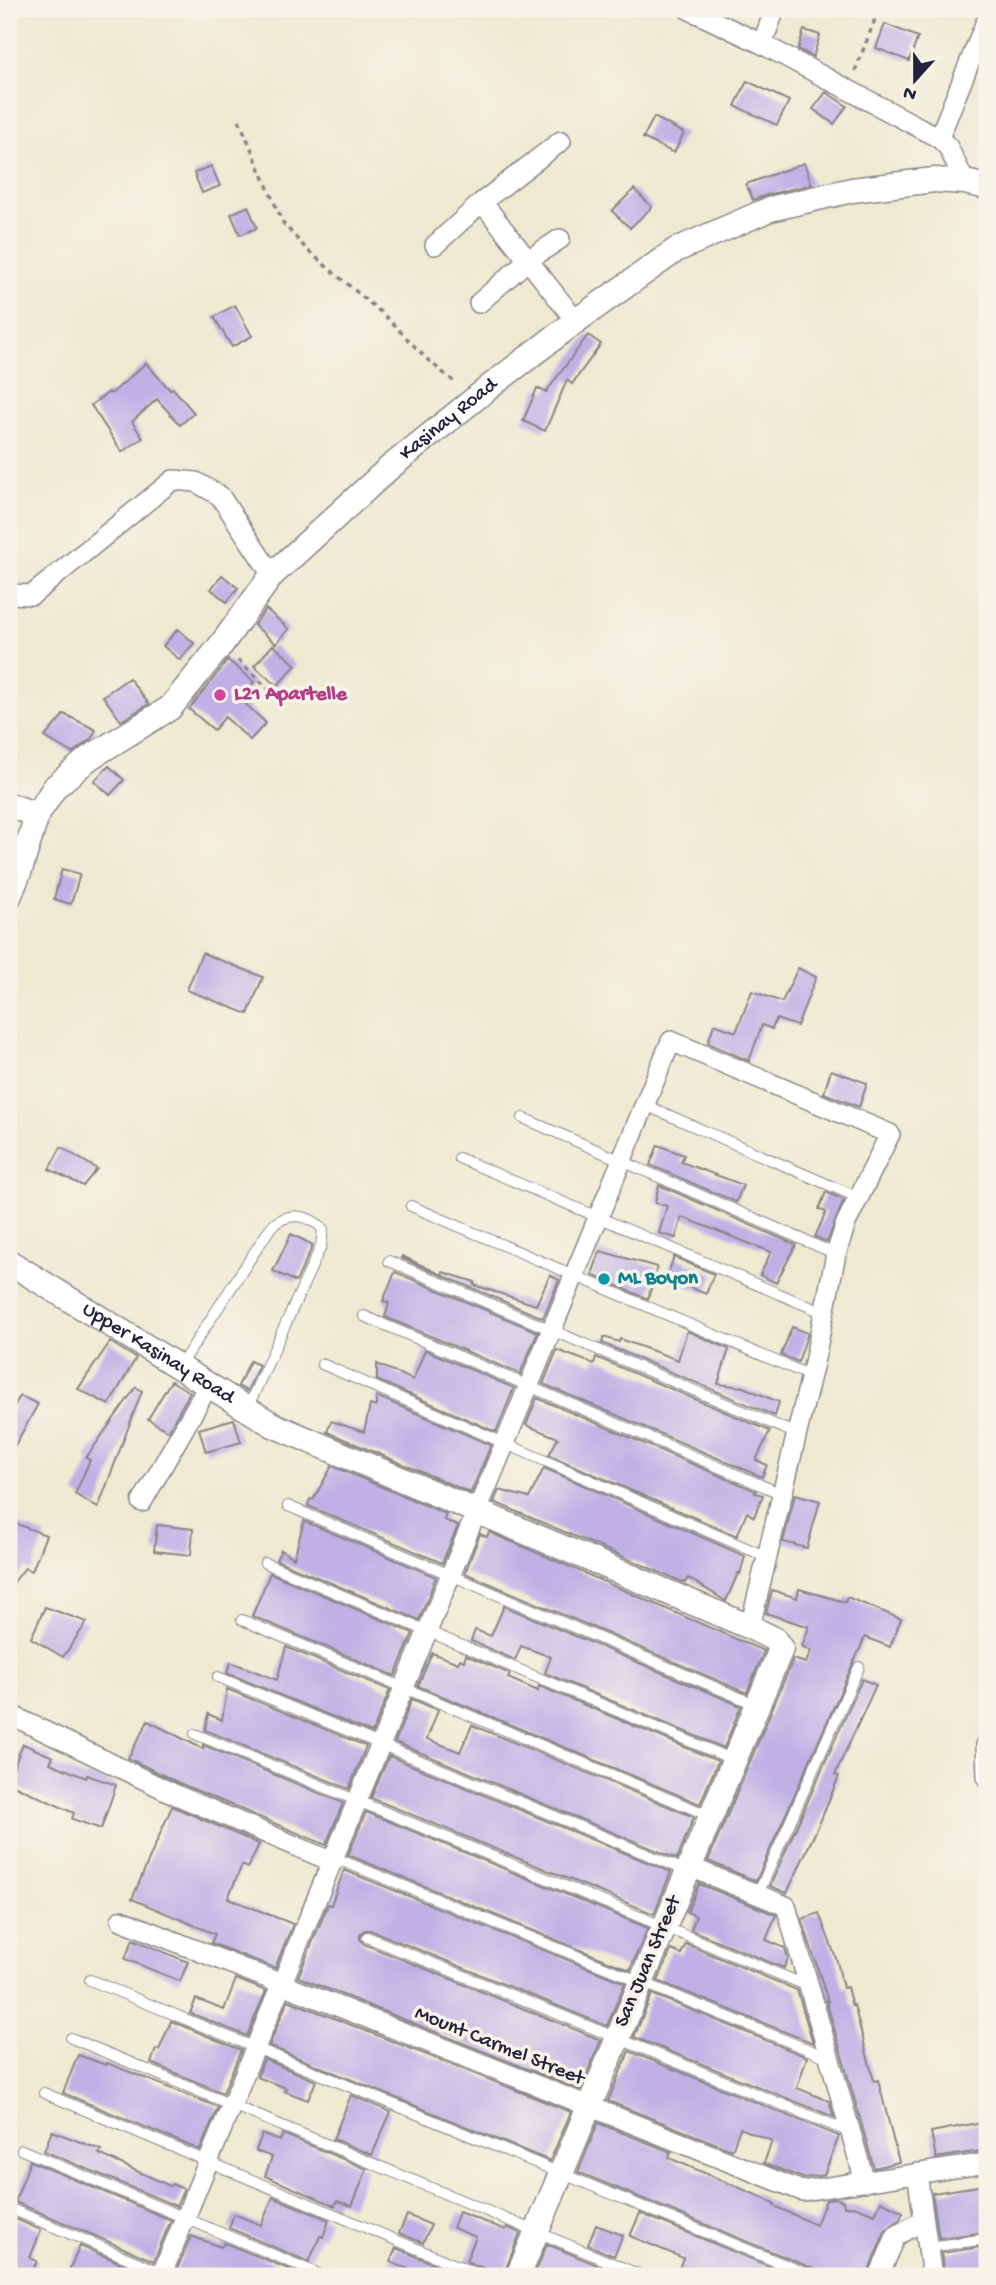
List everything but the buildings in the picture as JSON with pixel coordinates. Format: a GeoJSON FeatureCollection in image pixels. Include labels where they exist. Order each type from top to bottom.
{"type":"FeatureCollection","features":[{"type":"Feature","properties":{"kind":"street"},"geometry":{"type":"LineString","coordinates":[[688,9],[762,44],[939,138],[976,184]]}},
{"type":"Feature","properties":{"kind":"street"},"geometry":{"type":"LineString","coordinates":[[762,44],[775,9]]}},
{"type":"Feature","properties":{"kind":"street"},"geometry":{"type":"LineString","coordinates":[[939,138],[987,19]]}},
{"type":"Feature","properties":{"kind":"street"},"geometry":{"type":"LineString","coordinates":[[435,245],[482,202],[561,141]]}},
{"type":"Feature","properties":{"kind":"street","name":"Kasinay Road"},"geometry":{"type":"LineString","coordinates":[[9,897],[37,815],[55,787],[89,758],[170,708],[221,645],[272,575],[388,469],[576,321],[676,250],[770,209],[852,190],[934,180],[976,184]]}},
{"type":"Feature","properties":{"kind":"street"},"geometry":{"type":"LineString","coordinates":[[482,202],[576,321]]}},
{"type":"Feature","properties":{"kind":"street"},"geometry":{"type":"LineString","coordinates":[[479,303],[528,260],[560,239]]}},
{"type":"Feature","properties":{"kind":"street"},"geometry":{"type":"LineString","coordinates":[[9,594],[32,595],[173,480],[196,482],[220,496],[272,575]]}},
{"type":"Feature","properties":{"kind":"street"},"geometry":{"type":"LineString","coordinates":[[9,805],[37,815]]}},
{"type":"Feature","properties":{"kind":"street"},"geometry":{"type":"LineString","coordinates":[[164,2275],[231,2105],[671,1041],[890,1134],[846,1223],[836,1254],[811,1376],[750,1627]]}},
{"type":"Feature","properties":{"kind":"street","name":"Upper Kasinay Road"},"geometry":{"type":"LineString","coordinates":[[9,1262],[273,1425],[750,1627],[774,1639],[781,1649]]}},
{"type":"Feature","properties":{"kind":"street"},"geometry":{"type":"LineString","coordinates":[[142,1502],[208,1386]]}},
{"type":"Feature","properties":{"kind":"street","name":"San Juan Street"},"geometry":{"type":"LineString","coordinates":[[518,2276],[781,1649]]}},
{"type":"Feature","properties":{"kind":"street"},"geometry":{"type":"LineString","coordinates":[[9,1714],[174,1794],[334,1860]]}},
{"type":"Feature","properties":{"kind":"street"},"geometry":{"type":"LineString","coordinates":[[986,1745],[987,1777]]}},
{"type":"Feature","properties":{"kind":"street"},"geometry":{"type":"LineString","coordinates":[[689,1869],[786,1906],[864,2182]]}},
{"type":"Feature","properties":{"kind":"street","name":"Mount Carmel Street"},"geometry":{"type":"LineString","coordinates":[[121,1920],[802,2191],[987,2163]]}},
{"type":"Feature","properties":{"kind":"street"},"geometry":{"type":"LineString","coordinates":[[917,2173],[932,2276]]}},
{"type":"Feature","properties":{"kind":"street"},"geometry":{"type":"LineString","coordinates":[[879,2276],[896,2236],[924,2221]]}},
{"type":"Feature","properties":{"kind":"lane"},"geometry":{"type":"LineString","coordinates":[[645,1105],[859,1198]]}},
{"type":"Feature","properties":{"kind":"lane"},"geometry":{"type":"LineString","coordinates":[[523,1118],[836,1254]]}},
{"type":"Feature","properties":{"kind":"lane"},"geometry":{"type":"LineString","coordinates":[[459,1158],[825,1313]]}},
{"type":"Feature","properties":{"kind":"lane"},"geometry":{"type":"LineString","coordinates":[[411,1206],[811,1376]]}},
{"type":"Feature","properties":{"kind":"lane"},"geometry":{"type":"LineString","coordinates":[[179,1368],[271,1227],[288,1217],[313,1219],[323,1229],[321,1246],[247,1409]]}},
{"type":"Feature","properties":{"kind":"lane"},"geometry":{"type":"LineString","coordinates":[[389,1261],[797,1434]]}},
{"type":"Feature","properties":{"kind":"lane"},"geometry":{"type":"LineString","coordinates":[[364,1316],[782,1494]]}},
{"type":"Feature","properties":{"kind":"lane"},"geometry":{"type":"LineString","coordinates":[[323,1364],[767,1556]]}},
{"type":"Feature","properties":{"kind":"lane"},"geometry":{"type":"LineString","coordinates":[[288,1506],[758,1705]]}},
{"type":"Feature","properties":{"kind":"lane"},"geometry":{"type":"LineString","coordinates":[[265,1563],[734,1761]]}},
{"type":"Feature","properties":{"kind":"lane"},"geometry":{"type":"LineString","coordinates":[[242,1620],[711,1816]]}},
{"type":"Feature","properties":{"kind":"lane"},"geometry":{"type":"LineString","coordinates":[[758,1894],[859,1667]]}},
{"type":"Feature","properties":{"kind":"lane"},"geometry":{"type":"LineString","coordinates":[[218,1677],[689,1869]]}},
{"type":"Feature","properties":{"kind":"lane"},"geometry":{"type":"LineString","coordinates":[[195,1734],[809,1987]]}},
{"type":"Feature","properties":{"kind":"lane"},"geometry":{"type":"LineString","coordinates":[[334,1860],[830,2059]]}},
{"type":"Feature","properties":{"kind":"lane"},"geometry":{"type":"LineString","coordinates":[[367,1937],[852,2133]]}},
{"type":"Feature","properties":{"kind":"lane"},"geometry":{"type":"LineString","coordinates":[[90,1980],[812,2276]]}},
{"type":"Feature","properties":{"kind":"lane"},"geometry":{"type":"LineString","coordinates":[[71,2038],[643,2276]]}},
{"type":"Feature","properties":{"kind":"lane"},"geometry":{"type":"LineString","coordinates":[[44,2093],[482,2276]]}},
{"type":"Feature","properties":{"kind":"lane"},"geometry":{"type":"LineString","coordinates":[[22,2150],[324,2276]]}},
{"type":"Feature","properties":{"kind":"lane"},"geometry":{"type":"LineString","coordinates":[[9,2208],[164,2275]]}},
{"type":"Feature","properties":{"kind":"lane"},"geometry":{"type":"LineString","coordinates":[[928,2247],[987,2239]]}},
{"type":"Feature","properties":{"kind":"path"},"geometry":{"type":"LineString","coordinates":[[848,89],[879,9]]}},
{"type":"Feature","properties":{"kind":"path"},"geometry":{"type":"LineString","coordinates":[[239,120],[283,223],[307,250],[384,315],[429,360],[475,399]]}},
{"type":"Feature","properties":{"kind":"path"},"geometry":{"type":"LineString","coordinates":[[221,645],[277,697]]}},
{"type":"Feature","properties":{"kind":"place","name":"L21 Apartelle"},"geometry":{"type":"Point","coordinates":[220,695]}},
{"type":"Feature","properties":{"kind":"place","name":"ML Boyon"},"geometry":{"type":"Point","coordinates":[604,1279]}}]}
